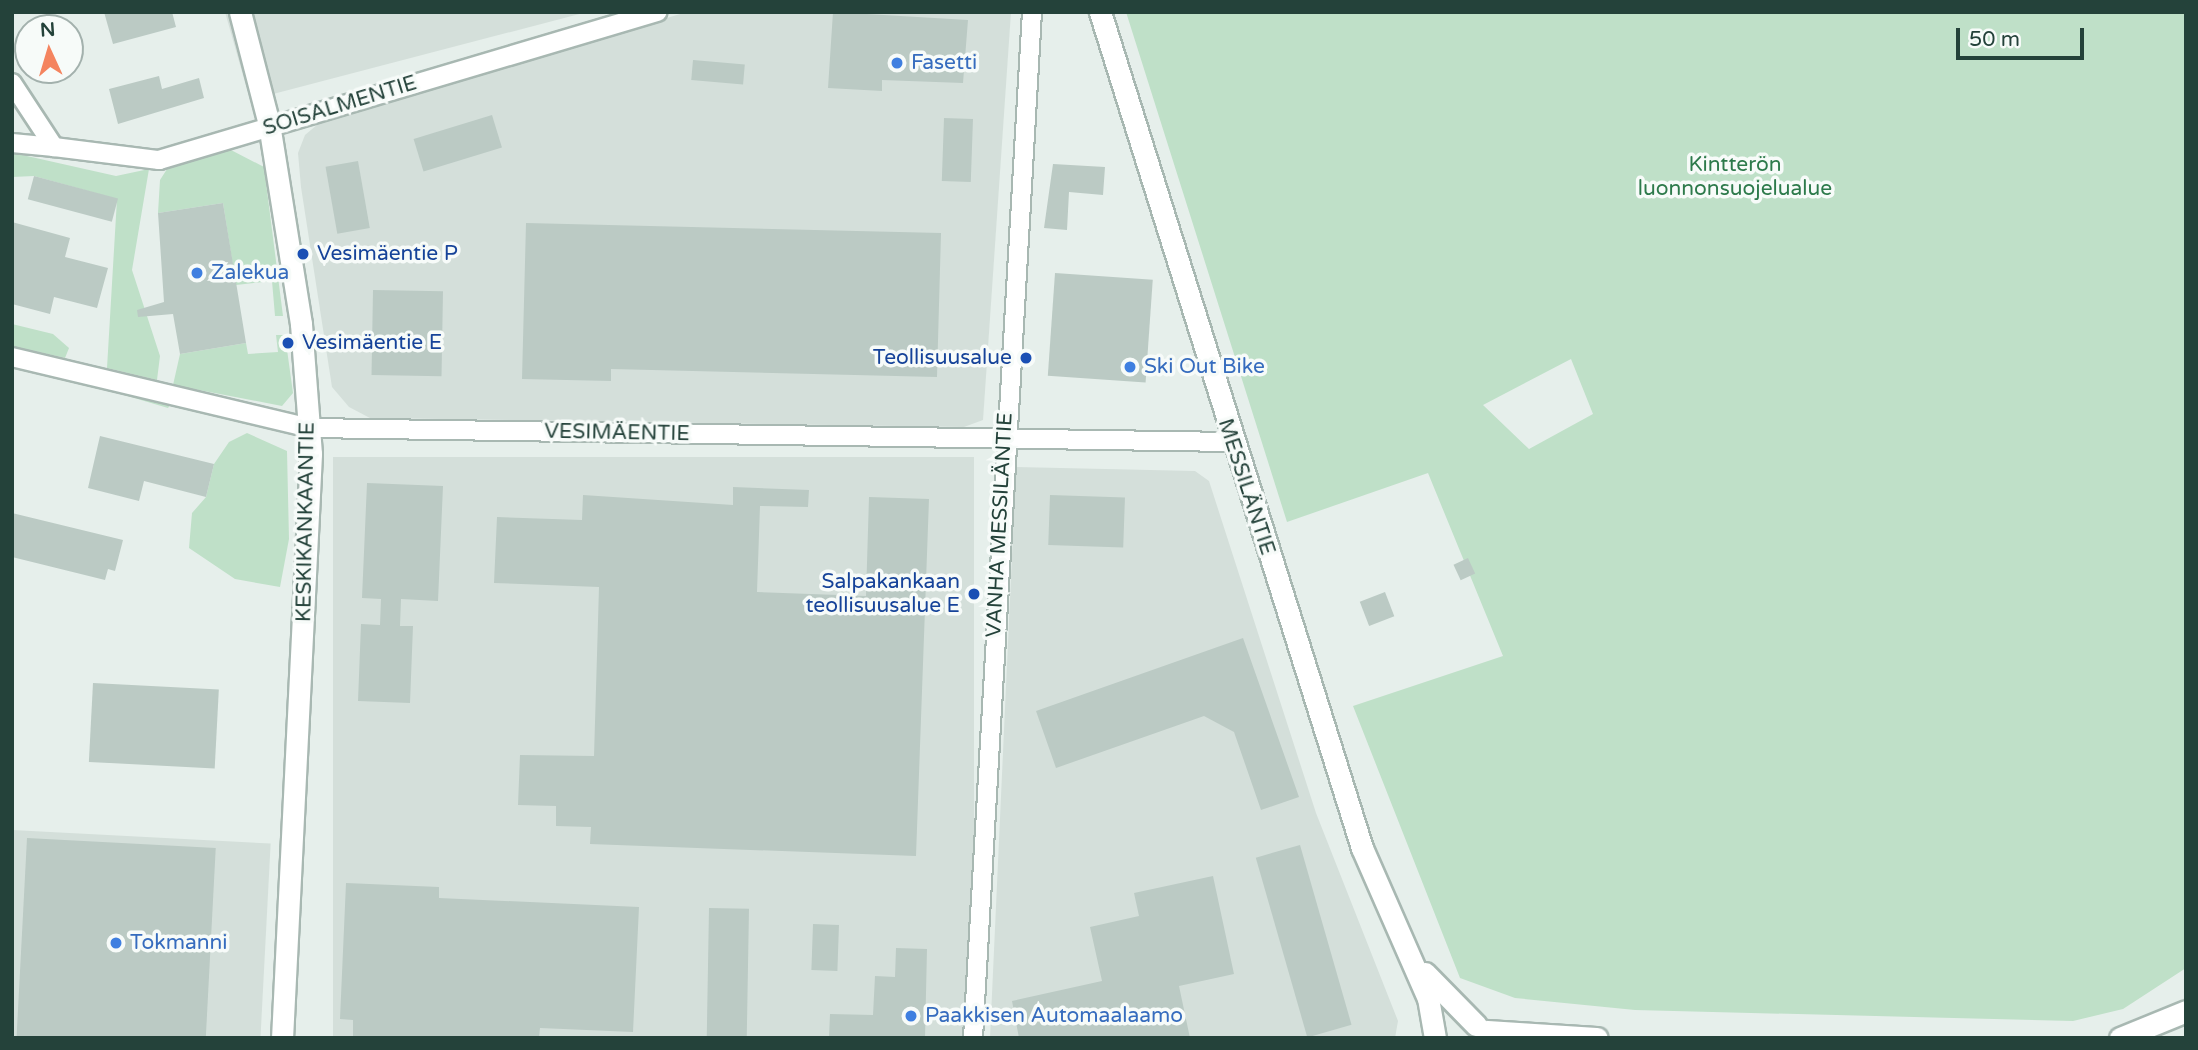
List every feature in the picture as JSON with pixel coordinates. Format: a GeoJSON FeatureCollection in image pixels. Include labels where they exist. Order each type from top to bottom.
{"type":"FeatureCollection","features":[{"type":"Feature","properties":{"kind":"street","name":"KESKIKANKAANTIE"},"geometry":{"type":"LineString","coordinates":[[240,12],[269,124],[301,324],[310,428],[282,1038]]}},
{"type":"Feature","properties":{"kind":"street","name":"SOISALMENTIE"},"geometry":{"type":"LineString","coordinates":[[12,143],[159,160],[232,142],[269,124],[657,12]]}},
{"type":"Feature","properties":{"kind":"street","name":"VANHA MESSILÄNTIE"},"geometry":{"type":"LineString","coordinates":[[973,1038],[1004,440],[1032,12]]}},
{"type":"Feature","properties":{"kind":"street","name":"MESSILÄNTIE"},"geometry":{"type":"LineString","coordinates":[[1100,12],[1231,442],[1362,848],[1411,954],[1431,1007],[1436,1038]]}},
{"type":"Feature","properties":{"kind":"street"},"geometry":{"type":"LineString","coordinates":[[12,83],[54,147]]}},
{"type":"Feature","properties":{"kind":"street","name":"VESIMÄENTIE"},"geometry":{"type":"LineString","coordinates":[[12,357],[310,428],[1231,442]]}},
{"type":"Feature","properties":{"kind":"street","name":"MESSILÄNTIE"},"geometry":{"type":"LineString","coordinates":[[1411,954],[1452,1006],[1485,1031]]}},
{"type":"Feature","properties":{"kind":"street"},"geometry":{"type":"LineString","coordinates":[[2120,1038],[2186,1011]]}},
{"type":"Feature","properties":{"kind":"street"},"geometry":{"type":"LineString","coordinates":[[1436,1038],[1452,1026],[1485,1031],[1597,1038]]}},
{"type":"Feature","properties":{"kind":"street"},"geometry":{"type":"LineString","coordinates":[[1580,1038],[1590,1037]]}},
{"type":"Feature","properties":{"kind":"shaded area"},"geometry":{"type":"Polygon","coordinates":[[[225,12],[587,12],[250,100],[225,12]]]}},
{"type":"Feature","properties":{"kind":"shaded area"},"geometry":{"type":"Polygon","coordinates":[[[687,12],[1011,12],[983,420],[964,427],[370,418],[349,407],[332,387],[301,187],[298,153],[305,135],[324,119],[687,12]]]}},
{"type":"Feature","properties":{"kind":"shaded area"},"geometry":{"type":"Polygon","coordinates":[[[333,457],[974,457],[974,1038],[333,1038],[333,457]]]}},
{"type":"Feature","properties":{"kind":"shaded area"},"geometry":{"type":"Polygon","coordinates":[[[1016,467],[1195,471],[1209,481],[1316,813],[1398,1021],[1395,1038],[990,1038],[1016,467]]]}},
{"type":"Feature","properties":{"kind":"shaded area","name":"Tokmanni"},"geometry":{"type":"Polygon","coordinates":[[[12,830],[271,844],[260,1038],[12,1038],[12,830]]]}},
{"type":"Feature","properties":{"kind":"green space","name":"Kintterön luonnonsuojelualue"},"geometry":{"type":"Polygon","coordinates":[[[1126,12],[2186,12],[2186,968],[2123,1009],[2073,1021],[1635,1010],[1515,998],[1460,978],[1353,706],[1503,656],[1428,473],[1287,522],[1126,12]],[[1571,359],[1483,405],[1529,449],[1593,414],[1571,359]]]}},
{"type":"Feature","properties":{"kind":"green space"},"geometry":{"type":"Polygon","coordinates":[[[231,150],[264,167],[283,316],[275,316],[272,281],[236,285],[223,203],[158,213],[160,180],[169,166],[231,150]]]}},
{"type":"Feature","properties":{"kind":"green space"},"geometry":{"type":"Polygon","coordinates":[[[18,154],[116,176],[149,169],[132,270],[160,356],[157,380],[107,368],[117,199],[34,176],[12,177],[12,155],[18,154]]]}},
{"type":"Feature","properties":{"kind":"green space"},"geometry":{"type":"Polygon","coordinates":[[[12,324],[53,334],[69,348],[65,358],[12,346],[12,324]]]}},
{"type":"Feature","properties":{"kind":"green space"},"geometry":{"type":"Polygon","coordinates":[[[276,335],[285,335],[293,393],[282,406],[173,385],[180,354],[246,343],[248,354],[278,352],[276,335]]]}},
{"type":"Feature","properties":{"kind":"green space"},"geometry":{"type":"Polygon","coordinates":[[[80,382],[170,405],[168,408],[80,382]]]}},
{"type":"Feature","properties":{"kind":"green space"},"geometry":{"type":"Polygon","coordinates":[[[247,433],[287,451],[289,539],[280,587],[235,579],[189,548],[192,513],[206,497],[214,464],[229,442],[247,433]]]}},
{"type":"Feature","properties":{"kind":"building"},"geometry":{"type":"Polygon","coordinates":[[[104,12],[172,12],[176,27],[113,44],[104,12]]]}},
{"type":"Feature","properties":{"kind":"building","name":"Fasetti"},"geometry":{"type":"Polygon","coordinates":[[[833,12],[968,20],[963,83],[882,80],[882,91],[828,88],[833,12]]]}},
{"type":"Feature","properties":{"kind":"building"},"geometry":{"type":"Polygon","coordinates":[[[693,60],[745,65],[743,84],[691,80],[693,60]]]}},
{"type":"Feature","properties":{"kind":"building"},"geometry":{"type":"Polygon","coordinates":[[[159,76],[162,89],[199,78],[204,98],[118,124],[109,89],[159,76]]]}},
{"type":"Feature","properties":{"kind":"building"},"geometry":{"type":"Polygon","coordinates":[[[492,115],[502,148],[424,171],[414,139],[492,115]]]}},
{"type":"Feature","properties":{"kind":"building"},"geometry":{"type":"Polygon","coordinates":[[[944,118],[973,119],[971,182],[942,181],[944,118]]]}},
{"type":"Feature","properties":{"kind":"building"},"geometry":{"type":"Polygon","coordinates":[[[358,161],[370,228],[337,234],[326,167],[358,161]]]}},
{"type":"Feature","properties":{"kind":"building"},"geometry":{"type":"Polygon","coordinates":[[[1053,164],[1105,167],[1103,195],[1069,192],[1067,230],[1044,228],[1053,164]]]}},
{"type":"Feature","properties":{"kind":"building"},"geometry":{"type":"Polygon","coordinates":[[[34,176],[118,199],[112,222],[28,199],[34,176]]]}},
{"type":"Feature","properties":{"kind":"building","name":"Zalekua"},"geometry":{"type":"Polygon","coordinates":[[[223,203],[246,343],[180,354],[173,314],[138,317],[137,310],[164,302],[158,213],[223,203]]]}},
{"type":"Feature","properties":{"kind":"building"},"geometry":{"type":"Polygon","coordinates":[[[12,222],[70,238],[65,257],[108,268],[97,308],[54,297],[50,314],[12,304],[12,222]]]}},
{"type":"Feature","properties":{"kind":"building"},"geometry":{"type":"Polygon","coordinates":[[[526,223],[941,233],[937,377],[611,369],[611,381],[522,379],[526,223]]]}},
{"type":"Feature","properties":{"kind":"building"},"geometry":{"type":"Polygon","coordinates":[[[1055,273],[1153,280],[1146,383],[1048,376],[1055,273]]]}},
{"type":"Feature","properties":{"kind":"building"},"geometry":{"type":"Polygon","coordinates":[[[373,290],[443,291],[442,376],[372,375],[373,290]]]}},
{"type":"Feature","properties":{"kind":"building"},"geometry":{"type":"Polygon","coordinates":[[[100,436],[214,464],[206,497],[144,481],[139,501],[88,488],[100,436]]]}},
{"type":"Feature","properties":{"kind":"building"},"geometry":{"type":"Polygon","coordinates":[[[367,483],[443,486],[438,601],[401,599],[400,626],[413,626],[410,703],[358,701],[361,624],[380,625],[381,599],[362,598],[367,483]]]}},
{"type":"Feature","properties":{"kind":"building"},"geometry":{"type":"Polygon","coordinates":[[[733,487],[809,490],[808,507],[760,506],[757,592],[866,596],[869,497],[929,499],[916,856],[590,844],[591,827],[556,826],[556,806],[518,805],[520,755],[594,756],[599,587],[494,583],[497,517],[582,520],[583,495],[733,505],[733,487]]]}},
{"type":"Feature","properties":{"kind":"building"},"geometry":{"type":"Polygon","coordinates":[[[1050,495],[1125,498],[1123,548],[1048,545],[1050,495]]]}},
{"type":"Feature","properties":{"kind":"building"},"geometry":{"type":"Polygon","coordinates":[[[12,513],[123,540],[115,571],[108,569],[105,580],[12,557],[12,513]]]}},
{"type":"Feature","properties":{"kind":"building"},"geometry":{"type":"Polygon","coordinates":[[[1468,558],[1475,573],[1461,580],[1453,565],[1468,558]]]}},
{"type":"Feature","properties":{"kind":"building"},"geometry":{"type":"Polygon","coordinates":[[[1385,592],[1394,616],[1369,626],[1360,602],[1385,592]]]}},
{"type":"Feature","properties":{"kind":"building"},"geometry":{"type":"Polygon","coordinates":[[[1243,638],[1299,797],[1261,810],[1234,732],[1204,716],[1056,768],[1036,711],[1243,638]]]}},
{"type":"Feature","properties":{"kind":"building"},"geometry":{"type":"Polygon","coordinates":[[[93,683],[219,690],[215,768],[89,762],[93,683]]]}},
{"type":"Feature","properties":{"kind":"building","name":"Tokmanni"},"geometry":{"type":"Polygon","coordinates":[[[27,838],[216,848],[206,1038],[17,1038],[27,838]]]}},
{"type":"Feature","properties":{"kind":"building"},"geometry":{"type":"Polygon","coordinates":[[[1300,845],[1352,1025],[1307,1037],[1256,858],[1300,845]]]}},
{"type":"Feature","properties":{"kind":"building"},"geometry":{"type":"Polygon","coordinates":[[[1213,876],[1234,974],[1179,986],[1190,1038],[1019,1038],[1012,1001],[1102,981],[1090,927],[1139,916],[1134,893],[1213,876]]]}},
{"type":"Feature","properties":{"kind":"building"},"geometry":{"type":"Polygon","coordinates":[[[346,883],[439,887],[439,898],[639,907],[633,1032],[540,1028],[539,1038],[353,1038],[353,1020],[340,1019],[346,883]]]}},
{"type":"Feature","properties":{"kind":"building"},"geometry":{"type":"Polygon","coordinates":[[[709,908],[749,909],[747,1038],[707,1038],[709,908]]]}},
{"type":"Feature","properties":{"kind":"building"},"geometry":{"type":"Polygon","coordinates":[[[813,924],[839,925],[837,971],[811,970],[813,924]]]}},
{"type":"Feature","properties":{"kind":"building"},"geometry":{"type":"Polygon","coordinates":[[[896,948],[927,949],[925,1038],[829,1038],[830,1014],[873,1015],[875,976],[895,977],[896,948]]]}},
{"type":"Feature","properties":{"kind":"place","name":"Fasetti"},"geometry":{"type":"Point","coordinates":[897,63]}},
{"type":"Feature","properties":{"kind":"place","name":"Vesimäentie P"},"geometry":{"type":"Point","coordinates":[303,254]}},
{"type":"Feature","properties":{"kind":"place","name":"Zalekua"},"geometry":{"type":"Point","coordinates":[197,273]}},
{"type":"Feature","properties":{"kind":"place","name":"Vesimäentie E"},"geometry":{"type":"Point","coordinates":[288,343]}},
{"type":"Feature","properties":{"kind":"place","name":"Teollisuusalue"},"geometry":{"type":"Point","coordinates":[1026,358]}},
{"type":"Feature","properties":{"kind":"place","name":"Ski Out Bike"},"geometry":{"type":"Point","coordinates":[1130,367]}},
{"type":"Feature","properties":{"kind":"place","name":"Salpakankaan teollisuusalue E"},"geometry":{"type":"Point","coordinates":[974,594]}},
{"type":"Feature","properties":{"kind":"place","name":"Tokmanni"},"geometry":{"type":"Point","coordinates":[116,943]}},
{"type":"Feature","properties":{"kind":"place","name":"Paakkisen Automaalaamo"},"geometry":{"type":"Point","coordinates":[911,1016]}}]}
